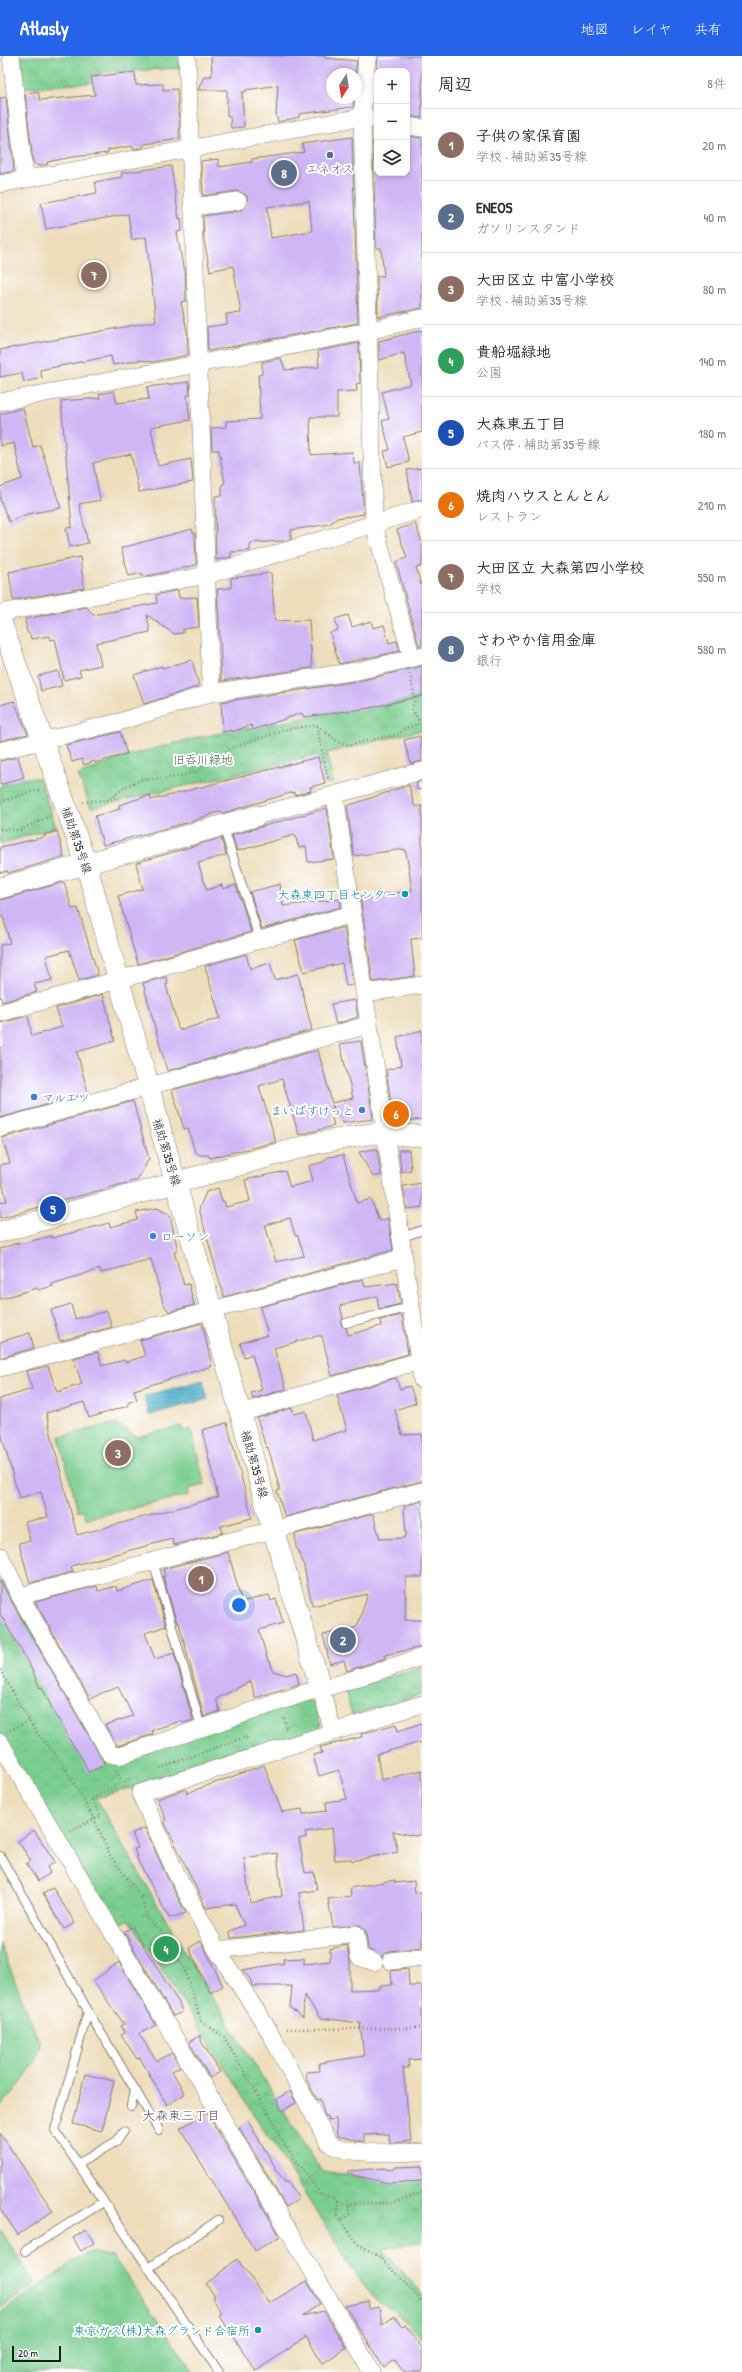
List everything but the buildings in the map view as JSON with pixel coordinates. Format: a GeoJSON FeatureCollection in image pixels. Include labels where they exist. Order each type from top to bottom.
{"type":"FeatureCollection","features":[{"type":"Feature","properties":{"kind":"street"},"geometry":{"type":"LineString","coordinates":[[11,56],[26,179]]}},
{"type":"Feature","properties":{"kind":"street"},"geometry":{"type":"LineString","coordinates":[[187,56],[189,149],[211,693]]}},
{"type":"Feature","properties":{"kind":"street"},"geometry":{"type":"LineString","coordinates":[[0,751],[119,722],[211,693],[357,671],[417,657],[374,524],[368,331],[368,56]]}},
{"type":"Feature","properties":{"kind":"street"},"geometry":{"type":"LineString","coordinates":[[0,184],[369,118]]}},
{"type":"Feature","properties":{"kind":"street"},"geometry":{"type":"LineString","coordinates":[[410,126],[422,128]]}},
{"type":"Feature","properties":{"kind":"street"},"geometry":{"type":"LineString","coordinates":[[192,207],[238,201]]}},
{"type":"Feature","properties":{"kind":"street"},"geometry":{"type":"LineString","coordinates":[[0,402],[368,331],[422,318]]}},
{"type":"Feature","properties":{"kind":"street"},"geometry":{"type":"LineString","coordinates":[[0,613],[206,575],[422,509]]}},
{"type":"Feature","properties":{"kind":"street","name":"補助第35号線"},"geometry":{"type":"LineString","coordinates":[[0,619],[86,864],[273,1529],[321,1688]]}},
{"type":"Feature","properties":{"kind":"street"},"geometry":{"type":"LineString","coordinates":[[0,888],[256,816],[422,772]]}},
{"type":"Feature","properties":{"kind":"street"},"geometry":{"type":"LineString","coordinates":[[335,796],[422,1380]]}},
{"type":"Feature","properties":{"kind":"street"},"geometry":{"type":"LineString","coordinates":[[0,1012],[260,941],[352,914]]}},
{"type":"Feature","properties":{"kind":"street"},"geometry":{"type":"LineString","coordinates":[[364,993],[422,985]]}},
{"type":"Feature","properties":{"kind":"street"},"geometry":{"type":"LineString","coordinates":[[0,1128],[368,1025]]}},
{"type":"Feature","properties":{"kind":"street"},"geometry":{"type":"LineString","coordinates":[[0,1232],[317,1143],[347,1136],[385,1133],[422,1136]]}},
{"type":"Feature","properties":{"kind":"street"},"geometry":{"type":"LineString","coordinates":[[0,1368],[403,1258]]}},
{"type":"Feature","properties":{"kind":"street"},"geometry":{"type":"LineString","coordinates":[[240,1413],[418,1361]]}},
{"type":"Feature","properties":{"kind":"street"},"geometry":{"type":"LineString","coordinates":[[20,1596],[422,1491]]}},
{"type":"Feature","properties":{"kind":"street"},"geometry":{"type":"LineString","coordinates":[[0,1556],[20,1596],[110,1754],[119,1756],[200,1727],[422,1657]]}},
{"type":"Feature","properties":{"kind":"street"},"geometry":{"type":"LineString","coordinates":[[321,1688],[334,1732]]}},
{"type":"Feature","properties":{"kind":"street"},"geometry":{"type":"LineString","coordinates":[[422,1704],[140,1793],[176,1872],[217,1950],[268,2029],[328,2142],[332,2146],[381,2154],[422,2152]]}},
{"type":"Feature","properties":{"kind":"street"},"geometry":{"type":"LineString","coordinates":[[3,1737],[372,2372]]}},
{"type":"Feature","properties":{"kind":"street"},"geometry":{"type":"LineString","coordinates":[[217,1950],[356,1934],[359,1957],[374,1962]]}},
{"type":"Feature","properties":{"kind":"street"},"geometry":{"type":"LineString","coordinates":[[392,1961],[422,1957]]}},
{"type":"Feature","properties":{"kind":"lane"},"geometry":{"type":"LineString","coordinates":[[223,826],[260,941]]}},
{"type":"Feature","properties":{"kind":"lane"},"geometry":{"type":"LineString","coordinates":[[400,1238],[422,1230]]}},
{"type":"Feature","properties":{"kind":"lane"},"geometry":{"type":"LineString","coordinates":[[346,1323],[411,1307]]}},
{"type":"Feature","properties":{"kind":"lane"},"geometry":{"type":"LineString","coordinates":[[153,1561],[200,1727]]}},
{"type":"Feature","properties":{"kind":"lane"},"geometry":{"type":"LineString","coordinates":[[0,1856],[134,2090],[159,2130]]}},
{"type":"Feature","properties":{"kind":"lane"},"geometry":{"type":"LineString","coordinates":[[88,2010],[54,2130],[219,2372]]}},
{"type":"Feature","properties":{"kind":"lane"},"geometry":{"type":"LineString","coordinates":[[131,2106],[134,2090]]}},
{"type":"Feature","properties":{"kind":"lane"},"geometry":{"type":"LineString","coordinates":[[78,2164],[117,2141],[124,2131]]}},
{"type":"Feature","properties":{"kind":"lane"},"geometry":{"type":"LineString","coordinates":[[25,2251],[104,2202]]}},
{"type":"Feature","properties":{"kind":"lane"},"geometry":{"type":"LineString","coordinates":[[148,2268],[218,2220]]}},
{"type":"Feature","properties":{"kind":"path"},"geometry":{"type":"LineString","coordinates":[[0,829],[20,830],[31,827],[65,806],[109,800],[126,786],[141,780],[176,777],[197,772],[231,748],[287,729],[317,725],[338,742],[349,745],[399,734],[405,728],[417,725],[421,721],[412,709],[415,700],[408,667],[417,657]]}},
{"type":"Feature","properties":{"kind":"path"},"geometry":{"type":"LineString","coordinates":[[317,725],[330,787],[335,796]]}},
{"type":"Feature","properties":{"kind":"path"},"geometry":{"type":"LineString","coordinates":[[0,802],[58,784]]}},
{"type":"Feature","properties":{"kind":"path"},"geometry":{"type":"LineString","coordinates":[[0,1670],[36,1732],[62,1761],[94,1819],[111,1857],[140,1895],[148,1919],[163,1933],[184,1968],[201,2021],[224,2037],[274,2123],[282,2141],[320,2194],[333,2197],[339,2204],[349,2204],[391,2203],[422,2193]]}},
{"type":"Feature","properties":{"kind":"path"},"geometry":{"type":"LineString","coordinates":[[3,1737],[29,1721]]}},
{"type":"Feature","properties":{"kind":"path"},"geometry":{"type":"LineString","coordinates":[[268,2029],[422,2028]]}},
{"type":"Feature","properties":{"kind":"path"},"geometry":{"type":"LineString","coordinates":[[339,2204],[337,2215],[358,2244],[380,2257],[422,2301]]}},
{"type":"Feature","properties":{"kind":"path"},"geometry":{"type":"LineString","coordinates":[[341,2221],[349,2214],[349,2204]]}},
{"type":"Feature","properties":{"kind":"green space"},"geometry":{"type":"Polygon","coordinates":[[[19,56],[180,56],[180,68],[98,73],[98,82],[22,88],[19,56]]]}},
{"type":"Feature","properties":{"kind":"green space","name":"旧呑川緑地"},"geometry":{"type":"Polygon","coordinates":[[[412,664],[419,698],[422,698],[422,730],[327,753],[333,783],[326,784],[317,755],[91,808],[78,775],[129,755],[199,737],[409,700],[403,666],[412,664]]]}},
{"type":"Feature","properties":{"kind":"green space"},"geometry":{"type":"Polygon","coordinates":[[[26,778],[39,778],[56,827],[0,844],[0,786],[26,778]]]}},
{"type":"Feature","properties":{"kind":"green space"},"geometry":{"type":"Polygon","coordinates":[[[116,1423],[137,1437],[182,1426],[183,1431],[191,1429],[205,1485],[188,1489],[189,1495],[86,1519],[84,1510],[78,1512],[59,1437],[116,1423]]]}},
{"type":"Feature","properties":{"kind":"green space"},"geometry":{"type":"Polygon","coordinates":[[[0,1556],[110,1754],[303,1700],[313,1702],[321,1726],[319,1732],[96,1798],[194,1968],[322,2172],[381,2180],[422,2179],[422,2241],[382,2249],[422,2293],[422,2339],[403,2319],[377,2300],[359,2279],[130,1920],[110,1930],[0,1741],[0,1556]]]}},
{"type":"Feature","properties":{"kind":"green space"},"geometry":{"type":"Polygon","coordinates":[[[422,1666],[422,1694],[352,1715],[345,1691],[422,1666]]]}},
{"type":"Feature","properties":{"kind":"green space"},"geometry":{"type":"Polygon","coordinates":[[[0,1943],[40,2044],[35,2062],[11,2096],[0,2106],[0,1943]]]}},
{"type":"Feature","properties":{"kind":"green space"},"geometry":{"type":"Polygon","coordinates":[[[0,2230],[36,2284],[0,2308],[0,2230]]]}},
{"type":"Feature","properties":{"kind":"green space"},"geometry":{"type":"Polygon","coordinates":[[[89,2252],[113,2257],[194,2372],[0,2372],[0,2313],[89,2252]]]}},
{"type":"Feature","properties":{"kind":"water"},"geometry":{"type":"Polygon","coordinates":[[[203,1380],[208,1399],[149,1415],[144,1396],[203,1380]]]}},
{"type":"Feature","properties":{"kind":"place","name":"エネオス"},"geometry":{"type":"Point","coordinates":[330,155]}},
{"type":"Feature","properties":{"kind":"place","name":"さわやか信用金庫"},"geometry":{"type":"Point","coordinates":[284,173]}},
{"type":"Feature","properties":{"kind":"place","name":"大田区立 大森第四小学校"},"geometry":{"type":"Point","coordinates":[94,275]}},
{"type":"Feature","properties":{"kind":"place","name":"大森東四丁目センター"},"geometry":{"type":"Point","coordinates":[405,894]}},
{"type":"Feature","properties":{"kind":"place","name":"マルエツ"},"geometry":{"type":"Point","coordinates":[34,1097]}},
{"type":"Feature","properties":{"kind":"place","name":"まいばすけっと"},"geometry":{"type":"Point","coordinates":[362,1110]}},
{"type":"Feature","properties":{"kind":"place","name":"焼肉ハウスとんとん"},"geometry":{"type":"Point","coordinates":[396,1114]}},
{"type":"Feature","properties":{"kind":"place","name":"大森東五丁目"},"geometry":{"type":"Point","coordinates":[53,1209]}},
{"type":"Feature","properties":{"kind":"place","name":"ローソン"},"geometry":{"type":"Point","coordinates":[153,1236]}},
{"type":"Feature","properties":{"kind":"place","name":"大田区立 中富小学校"},"geometry":{"type":"Point","coordinates":[118,1453]}},
{"type":"Feature","properties":{"kind":"place","name":"子供の家保育園"},"geometry":{"type":"Point","coordinates":[201,1579]}},
{"type":"Feature","properties":{"kind":"place","name":"ENEOS"},"geometry":{"type":"Point","coordinates":[343,1640]}},
{"type":"Feature","properties":{"kind":"place","name":"貴船堀緑地"},"geometry":{"type":"Point","coordinates":[166,1949]}},
{"type":"Feature","properties":{"kind":"place","name":"東京ガス(株)大森グランド合宿所"},"geometry":{"type":"Point","coordinates":[258,2330]}},
{"type":"Feature","properties":{"kind":"district","name":"大森東三丁目"},"geometry":{"type":"Point","coordinates":[181,2115]}}]}
